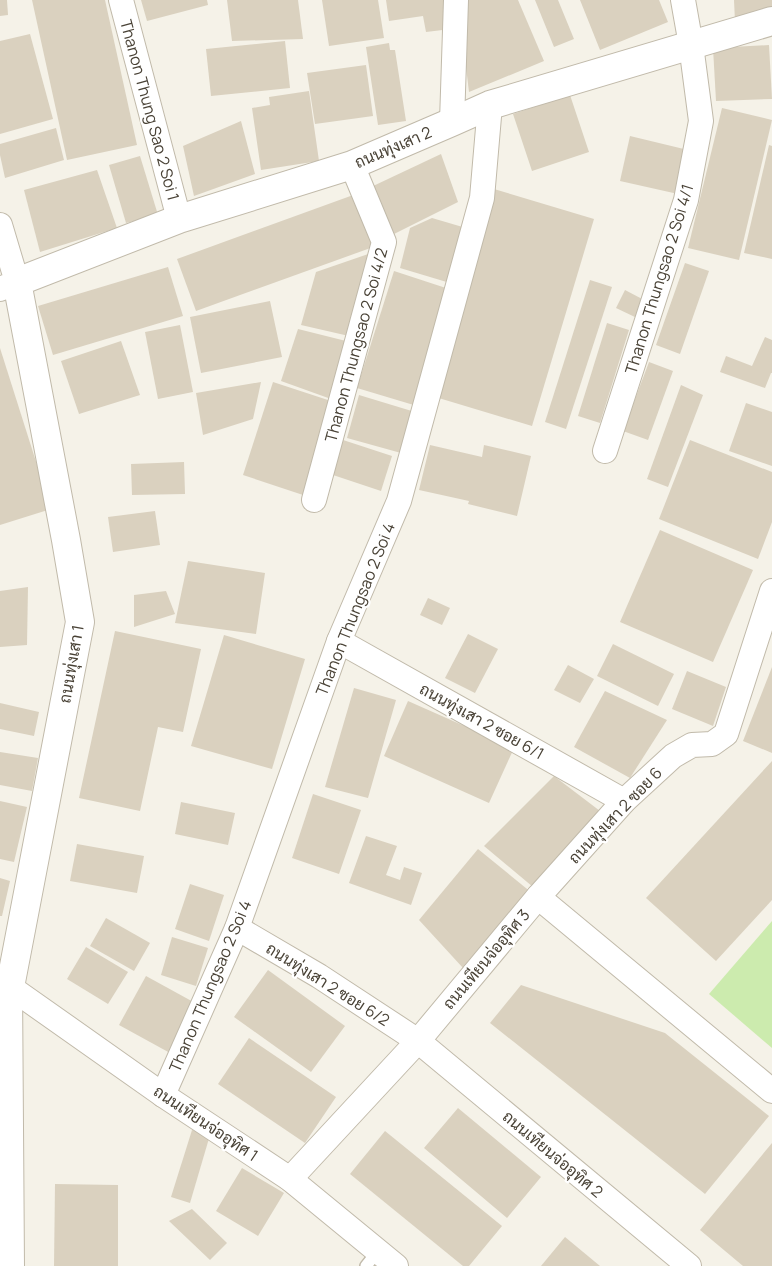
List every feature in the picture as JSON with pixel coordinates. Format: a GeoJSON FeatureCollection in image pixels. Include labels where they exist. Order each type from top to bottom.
{"type":"FeatureCollection","features":[{"type":"Feature","properties":{"kind":"street","name":"Thanon Thung Sao 2 Soi 1"},"geometry":{"type":"LineString","coordinates":[[121,0],[179,219]]}},
{"type":"Feature","properties":{"kind":"street"},"geometry":{"type":"LineString","coordinates":[[452,122],[456,0]]}},
{"type":"Feature","properties":{"kind":"street","name":"Thanon Thungsao 2 Soi 4/1"},"geometry":{"type":"LineString","coordinates":[[605,451],[686,200],[701,121],[683,0]]}},
{"type":"Feature","properties":{"kind":"street","name":"ถนนทุ่งเสา 2"},"geometry":{"type":"LineString","coordinates":[[8,286],[179,219],[352,165],[490,105],[772,21]]}},
{"type":"Feature","properties":{"kind":"street","name":"Thanon Thungsao 2 Soi 4"},"geometry":{"type":"LineString","coordinates":[[163,1095],[237,928],[339,641],[399,501],[482,198],[490,105]]}},
{"type":"Feature","properties":{"kind":"street","name":"Thanon Thungsao 2 Soi 4/2"},"geometry":{"type":"LineString","coordinates":[[314,500],[384,242],[352,165]]}},
{"type":"Feature","properties":{"kind":"street"},"geometry":{"type":"LineString","coordinates":[[0,224],[8,286]]}},
{"type":"Feature","properties":{"kind":"street","name":"ถนนทุ่งเสา 1"},"geometry":{"type":"LineString","coordinates":[[8,286],[64,530],[80,622],[10,987]]}},
{"type":"Feature","properties":{"kind":"street","name":"ถนนทุ่งเสา 2 ซอย 6"},"geometry":{"type":"LineString","coordinates":[[538,897],[624,801],[673,756],[692,745],[712,744],[726,734],[772,591]]}},
{"type":"Feature","properties":{"kind":"street","name":"ถนนทุ่งเสา 2 ซอย 6/1"},"geometry":{"type":"LineString","coordinates":[[339,641],[624,801]]}},
{"type":"Feature","properties":{"kind":"street","name":"ถนนเทียนจ่ออุทิศ 3"},"geometry":{"type":"LineString","coordinates":[[290,1179],[418,1041],[538,897],[772,1091]]}},
{"type":"Feature","properties":{"kind":"street","name":"ถนนทุ่งเสา 2 ซอย 6/2"},"geometry":{"type":"LineString","coordinates":[[237,928],[318,976],[418,1041]]}},
{"type":"Feature","properties":{"kind":"street"},"geometry":{"type":"LineString","coordinates":[[10,987],[12,1266]]}},
{"type":"Feature","properties":{"kind":"street","name":"ถนนเทียนจ่ออุทิศ 1"},"geometry":{"type":"LineString","coordinates":[[10,987],[163,1095],[290,1179],[372,1258],[396,1266]]}},
{"type":"Feature","properties":{"kind":"street","name":"ถนนเทียนจ่ออุทิศ 2"},"geometry":{"type":"LineString","coordinates":[[418,1041],[689,1266]]}},
{"type":"Feature","properties":{"kind":"green space"},"geometry":{"type":"Polygon","coordinates":[[[772,921],[772,1048],[709,994],[772,921]]]}},
{"type":"Feature","properties":{"kind":"building"},"geometry":{"type":"Polygon","coordinates":[[[0,0],[7,0],[8,15],[0,16],[0,0]]]}},
{"type":"Feature","properties":{"kind":"building"},"geometry":{"type":"Polygon","coordinates":[[[32,0],[105,0],[137,145],[67,160],[32,0]]]}},
{"type":"Feature","properties":{"kind":"building"},"geometry":{"type":"Polygon","coordinates":[[[141,0],[207,0],[208,5],[147,21],[141,0]]]}},
{"type":"Feature","properties":{"kind":"building"},"geometry":{"type":"Polygon","coordinates":[[[227,0],[298,0],[303,39],[232,41],[227,0]]]}},
{"type":"Feature","properties":{"kind":"building"},"geometry":{"type":"Polygon","coordinates":[[[322,0],[378,0],[384,38],[329,46],[322,0]]]}},
{"type":"Feature","properties":{"kind":"building"},"geometry":{"type":"Polygon","coordinates":[[[386,0],[447,0],[451,29],[426,32],[423,16],[389,21],[386,0]]]}},
{"type":"Feature","properties":{"kind":"building"},"geometry":{"type":"Polygon","coordinates":[[[468,0],[518,0],[544,61],[469,92],[462,34],[468,0]]]}},
{"type":"Feature","properties":{"kind":"building"},"geometry":{"type":"Polygon","coordinates":[[[535,0],[558,0],[574,39],[554,47],[535,0]]]}},
{"type":"Feature","properties":{"kind":"building"},"geometry":{"type":"Polygon","coordinates":[[[580,0],[659,0],[668,22],[600,50],[580,0]]]}},
{"type":"Feature","properties":{"kind":"building"},"geometry":{"type":"Polygon","coordinates":[[[734,0],[772,0],[772,11],[735,22],[734,0]]]}},
{"type":"Feature","properties":{"kind":"building"},"geometry":{"type":"Polygon","coordinates":[[[30,34],[53,119],[0,134],[0,41],[30,34]]]}},
{"type":"Feature","properties":{"kind":"building"},"geometry":{"type":"Polygon","coordinates":[[[285,41],[290,88],[211,96],[206,49],[285,41]]]}},
{"type":"Feature","properties":{"kind":"building"},"geometry":{"type":"Polygon","coordinates":[[[389,43],[390,50],[395,50],[406,121],[378,125],[366,47],[389,43]]]}},
{"type":"Feature","properties":{"kind":"building"},"geometry":{"type":"Polygon","coordinates":[[[769,45],[772,99],[716,101],[713,48],[769,45]]]}},
{"type":"Feature","properties":{"kind":"building"},"geometry":{"type":"Polygon","coordinates":[[[366,65],[373,116],[315,124],[307,73],[366,65]]]}},
{"type":"Feature","properties":{"kind":"building"},"geometry":{"type":"Polygon","coordinates":[[[309,91],[319,161],[261,170],[252,108],[270,105],[269,97],[309,91]]]}},
{"type":"Feature","properties":{"kind":"building"},"geometry":{"type":"Polygon","coordinates":[[[570,95],[589,152],[532,171],[513,114],[570,95]]]}},
{"type":"Feature","properties":{"kind":"building"},"geometry":{"type":"Polygon","coordinates":[[[722,108],[772,120],[739,260],[688,248],[722,108]]]}},
{"type":"Feature","properties":{"kind":"building"},"geometry":{"type":"Polygon","coordinates":[[[241,121],[255,174],[194,196],[183,146],[241,121]]]}},
{"type":"Feature","properties":{"kind":"building"},"geometry":{"type":"Polygon","coordinates":[[[56,128],[64,160],[5,178],[0,155],[0,144],[56,128]]]}},
{"type":"Feature","properties":{"kind":"building"},"geometry":{"type":"Polygon","coordinates":[[[630,136],[688,150],[678,194],[620,181],[630,136]]]}},
{"type":"Feature","properties":{"kind":"building"},"geometry":{"type":"Polygon","coordinates":[[[769,145],[772,146],[772,259],[744,253],[769,145]]]}},
{"type":"Feature","properties":{"kind":"building"},"geometry":{"type":"Polygon","coordinates":[[[441,154],[458,202],[390,236],[371,187],[441,154]]]}},
{"type":"Feature","properties":{"kind":"building"},"geometry":{"type":"Polygon","coordinates":[[[140,156],[158,215],[126,223],[109,165],[140,156]]]}},
{"type":"Feature","properties":{"kind":"building"},"geometry":{"type":"Polygon","coordinates":[[[97,170],[117,228],[40,252],[24,190],[97,170]]]}},
{"type":"Feature","properties":{"kind":"building"},"geometry":{"type":"Polygon","coordinates":[[[494,189],[594,219],[532,426],[432,396],[494,189]]]}},
{"type":"Feature","properties":{"kind":"building"},"geometry":{"type":"Polygon","coordinates":[[[356,194],[376,246],[196,311],[177,259],[356,194]]]}},
{"type":"Feature","properties":{"kind":"building"},"geometry":{"type":"Polygon","coordinates":[[[432,218],[466,228],[450,283],[400,268],[410,228],[432,218]]]}},
{"type":"Feature","properties":{"kind":"building"},"geometry":{"type":"Polygon","coordinates":[[[374,252],[349,336],[301,325],[316,272],[374,252]]]}},
{"type":"Feature","properties":{"kind":"building"},"geometry":{"type":"Polygon","coordinates":[[[685,263],[709,271],[680,354],[656,345],[685,263]]]}},
{"type":"Feature","properties":{"kind":"building"},"geometry":{"type":"Polygon","coordinates":[[[168,267],[183,316],[53,355],[38,306],[168,267]]]}},
{"type":"Feature","properties":{"kind":"building"},"geometry":{"type":"Polygon","coordinates":[[[394,271],[452,290],[417,406],[357,388],[394,271]]]}},
{"type":"Feature","properties":{"kind":"building"},"geometry":{"type":"Polygon","coordinates":[[[590,280],[612,287],[566,429],[545,422],[590,280]]]}},
{"type":"Feature","properties":{"kind":"building"},"geometry":{"type":"Polygon","coordinates":[[[625,290],[646,301],[637,318],[616,308],[625,290]]]}},
{"type":"Feature","properties":{"kind":"building"},"geometry":{"type":"Polygon","coordinates":[[[270,301],[282,357],[201,373],[190,317],[270,301]]]}},
{"type":"Feature","properties":{"kind":"building"},"geometry":{"type":"Polygon","coordinates":[[[607,323],[629,330],[600,423],[578,416],[607,323]]]}},
{"type":"Feature","properties":{"kind":"building"},"geometry":{"type":"Polygon","coordinates":[[[180,325],[193,392],[158,399],[145,332],[180,325]]]}},
{"type":"Feature","properties":{"kind":"building"},"geometry":{"type":"Polygon","coordinates":[[[298,329],[350,342],[331,399],[281,381],[298,329]]]}},
{"type":"Feature","properties":{"kind":"building"},"geometry":{"type":"Polygon","coordinates":[[[765,337],[772,340],[772,373],[765,388],[720,372],[726,356],[752,366],[765,337]]]}},
{"type":"Feature","properties":{"kind":"building"},"geometry":{"type":"Polygon","coordinates":[[[121,341],[140,395],[79,414],[61,361],[121,341]]]}},
{"type":"Feature","properties":{"kind":"building"},"geometry":{"type":"Polygon","coordinates":[[[0,348],[51,509],[0,525],[0,348]]]}},
{"type":"Feature","properties":{"kind":"building"},"geometry":{"type":"Polygon","coordinates":[[[649,362],[673,371],[648,440],[623,431],[649,362]]]}},
{"type":"Feature","properties":{"kind":"building"},"geometry":{"type":"Polygon","coordinates":[[[261,382],[253,419],[203,435],[196,393],[261,382]]]}},
{"type":"Feature","properties":{"kind":"building"},"geometry":{"type":"Polygon","coordinates":[[[273,382],[334,402],[303,495],[243,475],[273,382]]]}},
{"type":"Feature","properties":{"kind":"building"},"geometry":{"type":"Polygon","coordinates":[[[681,385],[703,395],[668,487],[647,479],[681,385]]]}},
{"type":"Feature","properties":{"kind":"building"},"geometry":{"type":"Polygon","coordinates":[[[359,395],[415,412],[401,453],[347,438],[359,395]]]}},
{"type":"Feature","properties":{"kind":"building"},"geometry":{"type":"Polygon","coordinates":[[[746,403],[772,412],[772,466],[729,451],[746,403]]]}},
{"type":"Feature","properties":{"kind":"building"},"geometry":{"type":"Polygon","coordinates":[[[340,439],[392,456],[381,491],[330,474],[340,439]]]}},
{"type":"Feature","properties":{"kind":"building"},"geometry":{"type":"Polygon","coordinates":[[[690,440],[772,472],[772,522],[758,559],[659,519],[690,440]]]}},
{"type":"Feature","properties":{"kind":"building"},"geometry":{"type":"Polygon","coordinates":[[[430,445],[482,457],[484,445],[531,456],[517,516],[468,504],[469,501],[419,490],[430,445]]]}},
{"type":"Feature","properties":{"kind":"building"},"geometry":{"type":"Polygon","coordinates":[[[184,462],[185,494],[132,495],[131,464],[184,462]]]}},
{"type":"Feature","properties":{"kind":"building"},"geometry":{"type":"Polygon","coordinates":[[[155,511],[160,545],[113,552],[108,517],[155,511]]]}},
{"type":"Feature","properties":{"kind":"building"},"geometry":{"type":"Polygon","coordinates":[[[660,530],[753,570],[713,662],[620,622],[660,530]]]}},
{"type":"Feature","properties":{"kind":"building"},"geometry":{"type":"Polygon","coordinates":[[[188,561],[265,573],[256,634],[175,623],[188,561]]]}},
{"type":"Feature","properties":{"kind":"building"},"geometry":{"type":"Polygon","coordinates":[[[28,587],[27,645],[0,647],[0,591],[28,587]]]}},
{"type":"Feature","properties":{"kind":"building"},"geometry":{"type":"Polygon","coordinates":[[[166,591],[175,614],[134,627],[134,595],[166,591]]]}},
{"type":"Feature","properties":{"kind":"building"},"geometry":{"type":"Polygon","coordinates":[[[428,598],[450,608],[442,625],[420,615],[428,598]]]}},
{"type":"Feature","properties":{"kind":"building"},"geometry":{"type":"Polygon","coordinates":[[[115,631],[201,649],[183,732],[158,727],[140,811],[79,798],[115,631]]]}},
{"type":"Feature","properties":{"kind":"building"},"geometry":{"type":"Polygon","coordinates":[[[468,634],[498,649],[475,693],[445,678],[468,634]]]}},
{"type":"Feature","properties":{"kind":"building"},"geometry":{"type":"Polygon","coordinates":[[[224,635],[305,659],[272,769],[191,746],[224,635]]]}},
{"type":"Feature","properties":{"kind":"building"},"geometry":{"type":"Polygon","coordinates":[[[613,644],[674,674],[658,706],[597,676],[613,644]]]}},
{"type":"Feature","properties":{"kind":"building"},"geometry":{"type":"Polygon","coordinates":[[[568,665],[594,679],[580,703],[554,690],[568,665]]]}},
{"type":"Feature","properties":{"kind":"building"},"geometry":{"type":"Polygon","coordinates":[[[772,667],[772,753],[743,741],[772,667]]]}},
{"type":"Feature","properties":{"kind":"building"},"geometry":{"type":"Polygon","coordinates":[[[687,671],[726,687],[713,726],[672,709],[687,671]]]}},
{"type":"Feature","properties":{"kind":"building"},"geometry":{"type":"Polygon","coordinates":[[[354,688],[396,700],[368,798],[325,787],[354,688]]]}},
{"type":"Feature","properties":{"kind":"building"},"geometry":{"type":"Polygon","coordinates":[[[605,691],[667,720],[630,778],[574,747],[605,691]]]}},
{"type":"Feature","properties":{"kind":"building"},"geometry":{"type":"Polygon","coordinates":[[[408,701],[514,748],[489,803],[384,756],[408,701]]]}},
{"type":"Feature","properties":{"kind":"building"},"geometry":{"type":"Polygon","coordinates":[[[0,703],[39,712],[34,736],[0,729],[0,703]]]}},
{"type":"Feature","properties":{"kind":"building"},"geometry":{"type":"Polygon","coordinates":[[[0,752],[38,758],[32,791],[0,785],[0,752]]]}},
{"type":"Feature","properties":{"kind":"building"},"geometry":{"type":"Polygon","coordinates":[[[772,761],[772,900],[716,961],[646,898],[772,761]]]}},
{"type":"Feature","properties":{"kind":"building"},"geometry":{"type":"Polygon","coordinates":[[[554,776],[600,811],[533,887],[484,846],[554,776]]]}},
{"type":"Feature","properties":{"kind":"building"},"geometry":{"type":"Polygon","coordinates":[[[313,794],[361,810],[339,874],[292,858],[313,794]]]}},
{"type":"Feature","properties":{"kind":"building"},"geometry":{"type":"Polygon","coordinates":[[[0,801],[27,807],[14,862],[0,859],[0,801]]]}},
{"type":"Feature","properties":{"kind":"building"},"geometry":{"type":"Polygon","coordinates":[[[181,802],[235,813],[228,845],[175,834],[181,802]]]}},
{"type":"Feature","properties":{"kind":"building"},"geometry":{"type":"Polygon","coordinates":[[[366,836],[397,846],[386,875],[400,880],[404,867],[422,873],[411,905],[349,883],[366,836]]]}},
{"type":"Feature","properties":{"kind":"building"},"geometry":{"type":"Polygon","coordinates":[[[77,844],[144,856],[137,893],[70,881],[77,844]]]}},
{"type":"Feature","properties":{"kind":"building"},"geometry":{"type":"Polygon","coordinates":[[[478,849],[532,893],[463,968],[419,920],[478,849]]]}},
{"type":"Feature","properties":{"kind":"building"},"geometry":{"type":"Polygon","coordinates":[[[0,878],[10,881],[2,916],[0,916],[0,878]]]}},
{"type":"Feature","properties":{"kind":"building"},"geometry":{"type":"Polygon","coordinates":[[[190,884],[224,895],[209,941],[175,929],[190,884]]]}},
{"type":"Feature","properties":{"kind":"building"},"geometry":{"type":"Polygon","coordinates":[[[106,918],[150,943],[134,971],[90,946],[106,918]]]}},
{"type":"Feature","properties":{"kind":"building"},"geometry":{"type":"Polygon","coordinates":[[[172,937],[208,948],[196,986],[161,975],[172,937]]]}},
{"type":"Feature","properties":{"kind":"building"},"geometry":{"type":"Polygon","coordinates":[[[86,947],[128,972],[108,1004],[67,979],[86,947]]]}},
{"type":"Feature","properties":{"kind":"building"},"geometry":{"type":"Polygon","coordinates":[[[268,970],[345,1026],[311,1072],[234,1017],[268,970]]]}},
{"type":"Feature","properties":{"kind":"building"},"geometry":{"type":"Polygon","coordinates":[[[146,976],[197,1004],[170,1053],[119,1025],[146,976]]]}},
{"type":"Feature","properties":{"kind":"building"},"geometry":{"type":"Polygon","coordinates":[[[521,985],[665,1033],[769,1116],[705,1194],[490,1023],[521,985]]]}},
{"type":"Feature","properties":{"kind":"building"},"geometry":{"type":"Polygon","coordinates":[[[249,1038],[336,1097],[305,1143],[218,1084],[249,1038]]]}},
{"type":"Feature","properties":{"kind":"building"},"geometry":{"type":"Polygon","coordinates":[[[458,1108],[541,1177],[507,1218],[424,1148],[458,1108]]]}},
{"type":"Feature","properties":{"kind":"building"},"geometry":{"type":"Polygon","coordinates":[[[192,1130],[210,1135],[190,1203],[171,1197],[192,1130]]]}},
{"type":"Feature","properties":{"kind":"building"},"geometry":{"type":"Polygon","coordinates":[[[385,1131],[502,1226],[469,1266],[463,1266],[350,1174],[385,1131]]]}},
{"type":"Feature","properties":{"kind":"building"},"geometry":{"type":"Polygon","coordinates":[[[772,1143],[772,1266],[743,1266],[700,1230],[772,1143]]]}},
{"type":"Feature","properties":{"kind":"building"},"geometry":{"type":"Polygon","coordinates":[[[242,1168],[284,1193],[258,1236],[216,1211],[242,1168]]]}},
{"type":"Feature","properties":{"kind":"building"},"geometry":{"type":"Polygon","coordinates":[[[55,1184],[118,1185],[118,1266],[54,1266],[55,1184]]]}},
{"type":"Feature","properties":{"kind":"building"},"geometry":{"type":"Polygon","coordinates":[[[192,1209],[227,1243],[210,1260],[169,1221],[192,1209]]]}},
{"type":"Feature","properties":{"kind":"building"},"geometry":{"type":"Polygon","coordinates":[[[565,1237],[600,1266],[541,1266],[565,1237]]]}}]}
